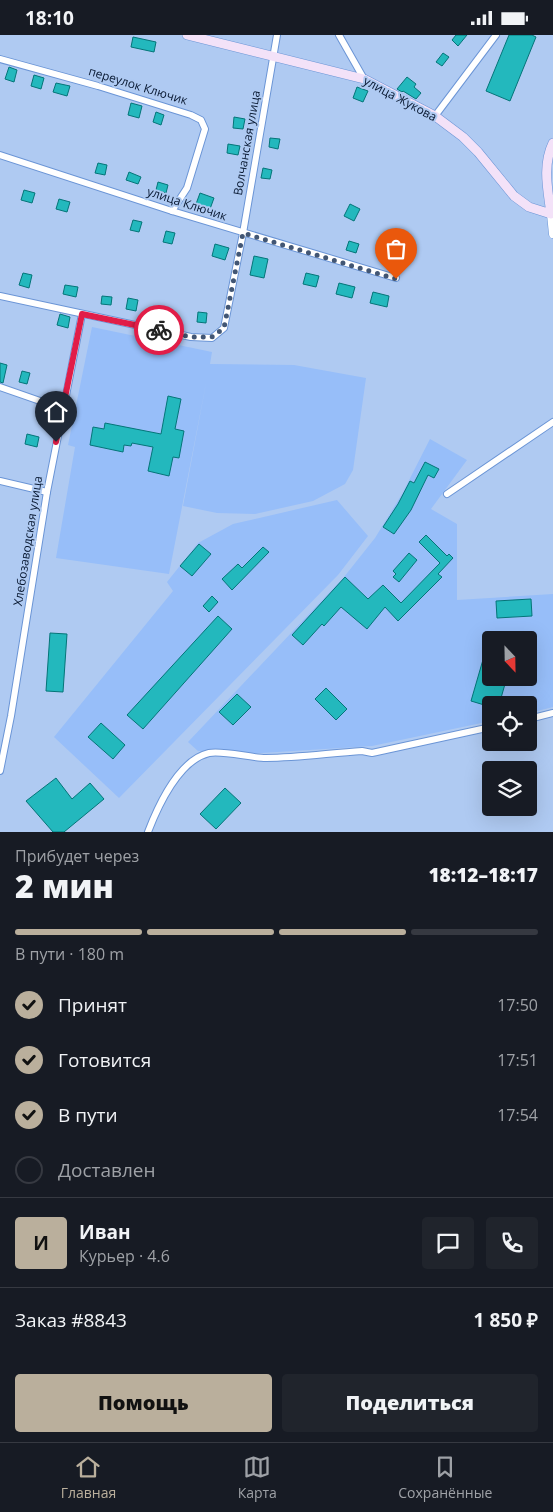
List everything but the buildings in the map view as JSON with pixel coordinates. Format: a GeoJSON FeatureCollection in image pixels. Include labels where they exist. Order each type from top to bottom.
{"type":"FeatureCollection","features":[{"type":"Feature","properties":{"kind":"main road","name":"улица Жукова"},"geometry":{"type":"LineString","coordinates":[[187,35],[364,79],[434,116],[463,137],[514,196],[529,207],[551,214]]}},
{"type":"Feature","properties":{"kind":"main road"},"geometry":{"type":"LineString","coordinates":[[551,214],[546,177],[547,156],[553,143]]}},
{"type":"Feature","properties":{"kind":"street","name":"Волчанская улица"},"geometry":{"type":"LineString","coordinates":[[82,314],[191,337],[212,337],[224,328],[243,233],[277,35]]}},
{"type":"Feature","properties":{"kind":"street"},"geometry":{"type":"LineString","coordinates":[[339,35],[364,79]]}},
{"type":"Feature","properties":{"kind":"street"},"geometry":{"type":"LineString","coordinates":[[434,116],[496,35]]}},
{"type":"Feature","properties":{"kind":"street","name":"переулок Ключик"},"geometry":{"type":"LineString","coordinates":[[0,59],[108,89],[191,115],[201,120],[205,129],[200,148],[187,188],[172,211]]}},
{"type":"Feature","properties":{"kind":"street","name":"улица Ключик"},"geometry":{"type":"LineString","coordinates":[[0,155],[172,211],[396,279]]}},
{"type":"Feature","properties":{"kind":"street"},"geometry":{"type":"LineString","coordinates":[[551,214],[553,233]]}},
{"type":"Feature","properties":{"kind":"street"},"geometry":{"type":"LineString","coordinates":[[0,296],[82,314]]}},
{"type":"Feature","properties":{"kind":"street","name":"Хлебозаводская улица"},"geometry":{"type":"LineString","coordinates":[[0,771],[11,716],[62,409],[82,314]]}},
{"type":"Feature","properties":{"kind":"street"},"geometry":{"type":"LineString","coordinates":[[0,387],[62,409]]}},
{"type":"Feature","properties":{"kind":"street"},"geometry":{"type":"LineString","coordinates":[[447,494],[553,422]]}},
{"type":"Feature","properties":{"kind":"street"},"geometry":{"type":"LineString","coordinates":[[0,481],[48,493]]}},
{"type":"Feature","properties":{"kind":"street"},"geometry":{"type":"LineString","coordinates":[[537,717],[553,713]]}},
{"type":"Feature","properties":{"kind":"street"},"geometry":{"type":"LineString","coordinates":[[148,832],[156,810],[178,777],[196,759],[211,753],[266,758],[362,751],[372,753],[482,729]]}},
{"type":"Feature","properties":{"kind":"shaded area"},"geometry":{"type":"Polygon","coordinates":[[[92,327],[212,352],[210,364],[294,365],[366,378],[353,470],[345,484],[313,501],[255,514],[217,513],[183,506],[207,378],[169,574],[56,558],[75,447],[68,445],[92,327]]]}},
{"type":"Feature","properties":{"kind":"shaded area"},"geometry":{"type":"Polygon","coordinates":[[[430,439],[467,460],[431,509],[457,524],[457,600],[553,594],[553,707],[537,711],[537,696],[482,696],[482,723],[372,746],[247,754],[198,751],[188,742],[344,577],[375,538],[402,494],[430,439]]]}},
{"type":"Feature","properties":{"kind":"shaded area"},"geometry":{"type":"Polygon","coordinates":[[[337,500],[368,536],[338,575],[119,798],[54,737],[173,591],[167,582],[198,543],[233,524],[337,500]]]}},
{"type":"Feature","properties":{"kind":"way so far"},"geometry":{"type":"LineString","coordinates":[[159,330],[191,337],[212,337],[224,328],[243,233],[396,279]]}},
{"type":"Feature","properties":{"kind":"route"},"geometry":{"type":"LineString","coordinates":[[56,442],[82,314],[159,330]]}}]}
